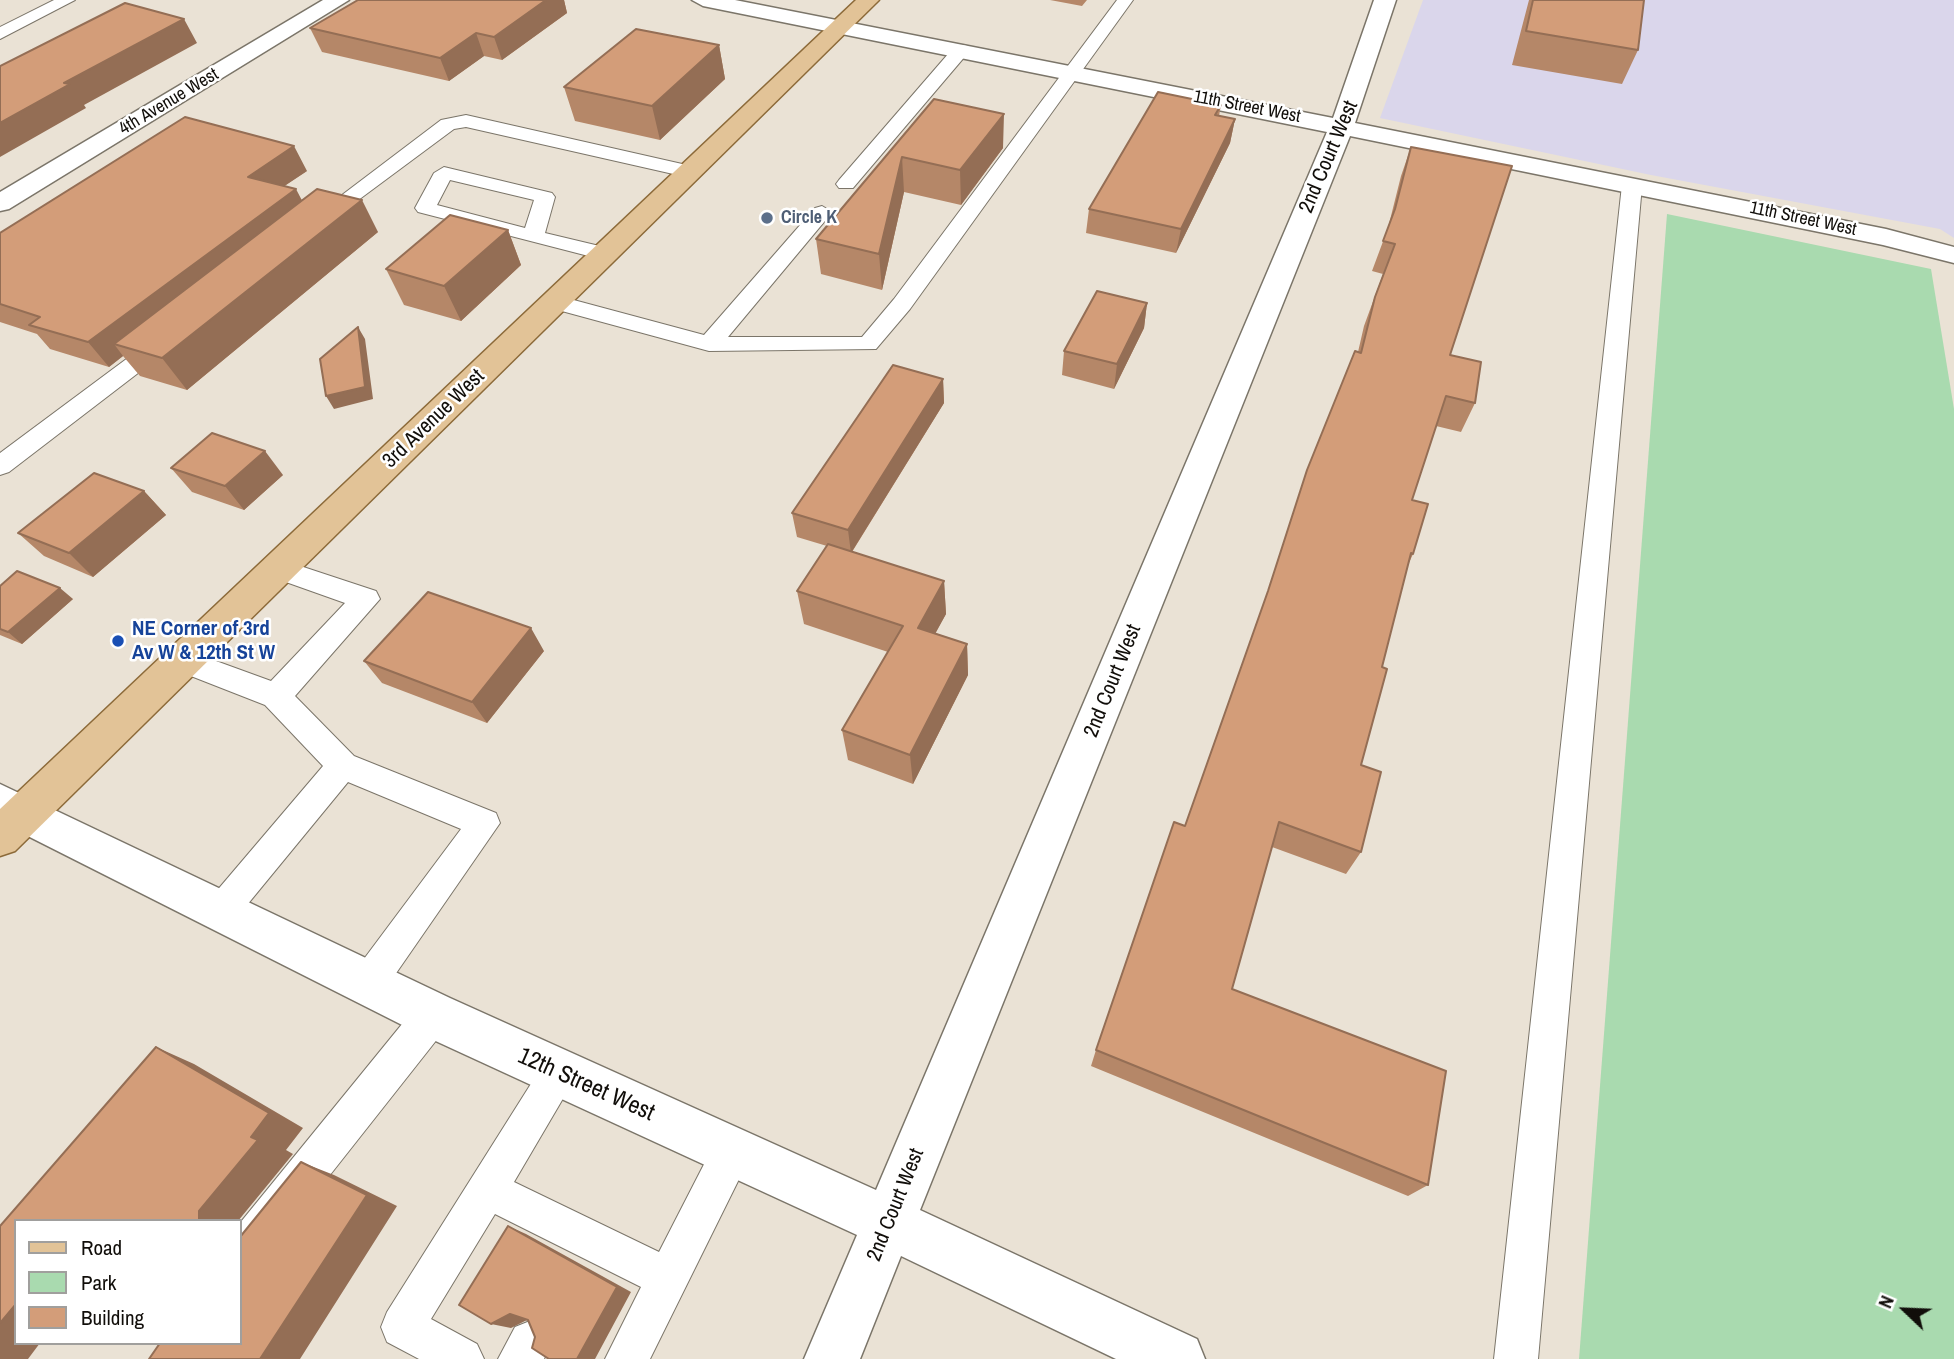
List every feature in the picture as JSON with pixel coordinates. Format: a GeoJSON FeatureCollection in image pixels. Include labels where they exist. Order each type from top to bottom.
{"type":"FeatureCollection","features":[{"type":"Feature","properties":{"kind":"main road","name":"3rd Avenue West"},"geometry":{"type":"LineString","coordinates":[[8,817],[183,661],[868,0]]}},
{"type":"Feature","properties":{"kind":"street","name":"4th Avenue West"},"geometry":{"type":"LineString","coordinates":[[0,203],[338,0]]}},
{"type":"Feature","properties":{"kind":"street","name":"11th Street West"},"geometry":{"type":"LineString","coordinates":[[703,0],[1632,184],[1886,237],[1954,255]]}},
{"type":"Feature","properties":{"kind":"street","name":"2nd Court West"},"geometry":{"type":"LineString","coordinates":[[832,1359],[1356,92],[1385,0]]}},
{"type":"Feature","properties":{"kind":"street","name":"12th Street West"},"geometry":{"type":"LineString","coordinates":[[8,817],[222,911],[433,1015],[889,1223],[1177,1359]]}},
{"type":"Feature","properties":{"kind":"lane"},"geometry":{"type":"LineString","coordinates":[[0,34],[67,0]]}},
{"type":"Feature","properties":{"kind":"lane"},"geometry":{"type":"LineString","coordinates":[[555,302],[709,344],[868,344],[902,304],[1075,73],[1125,0]]}},
{"type":"Feature","properties":{"kind":"lane"},"geometry":{"type":"LineString","coordinates":[[846,184],[961,50]]}},
{"type":"Feature","properties":{"kind":"lane"},"geometry":{"type":"LineString","coordinates":[[908,112],[934,118]]}},
{"type":"Feature","properties":{"kind":"lane"},"geometry":{"type":"LineString","coordinates":[[303,232],[448,124],[466,121],[691,172]]}},
{"type":"Feature","properties":{"kind":"lane"},"geometry":{"type":"LineString","coordinates":[[1000,132],[1026,138]]}},
{"type":"Feature","properties":{"kind":"lane"},"geometry":{"type":"LineString","coordinates":[[533,236],[545,197],[444,173],[425,208],[533,236],[604,254]]}},
{"type":"Feature","properties":{"kind":"lane"},"geometry":{"type":"LineString","coordinates":[[1516,1359],[1632,184]]}},
{"type":"Feature","properties":{"kind":"lane"},"geometry":{"type":"LineString","coordinates":[[709,344],[822,212]]}},
{"type":"Feature","properties":{"kind":"lane"},"geometry":{"type":"LineString","coordinates":[[0,466],[180,330]]}},
{"type":"Feature","properties":{"kind":"lane"},"geometry":{"type":"LineString","coordinates":[[276,696],[366,599],[279,569]]}},
{"type":"Feature","properties":{"kind":"lane"},"geometry":{"type":"LineString","coordinates":[[183,661],[276,696],[343,766],[484,823],[368,983]]}},
{"type":"Feature","properties":{"kind":"lane"},"geometry":{"type":"LineString","coordinates":[[222,911],[343,766]]}},
{"type":"Feature","properties":{"kind":"lane"},"geometry":{"type":"LineString","coordinates":[[242,1253],[433,1015]]}},
{"type":"Feature","properties":{"kind":"lane"},"geometry":{"type":"LineString","coordinates":[[462,1359],[402,1327],[559,1073]]}},
{"type":"Feature","properties":{"kind":"lane"},"geometry":{"type":"LineString","coordinates":[[627,1359],[732,1151]]}},
{"type":"Feature","properties":{"kind":"lane"},"geometry":{"type":"LineString","coordinates":[[488,1190],[583,1248],[667,1278]]}},
{"type":"Feature","properties":{"kind":"shaded area"},"geometry":{"type":"Polygon","coordinates":[[[1423,0],[1954,0],[1954,238],[1940,229],[1651,175],[1380,118],[1423,0]]]}},
{"type":"Feature","properties":{"kind":"green space"},"geometry":{"type":"Polygon","coordinates":[[[1667,214],[1931,269],[1954,409],[1954,1359],[1579,1359],[1667,214]]]}},
{"type":"Feature","properties":{"kind":"building"},"geometry":{"type":"Polygon","coordinates":[[[358,0],[546,0],[494,37],[476,33],[440,58],[310,28],[358,0]]]}},
{"type":"Feature","properties":{"kind":"building"},"geometry":{"type":"Polygon","coordinates":[[[1533,0],[1644,0],[1638,50],[1526,31],[1533,0]]]}},
{"type":"Feature","properties":{"kind":"building"},"geometry":{"type":"Polygon","coordinates":[[[125,3],[184,19],[64,83],[70,84],[0,123],[0,66],[125,3]]]}},
{"type":"Feature","properties":{"kind":"building"},"geometry":{"type":"Polygon","coordinates":[[[636,29],[719,45],[652,106],[564,87],[636,29]]]}},
{"type":"Feature","properties":{"kind":"building"},"geometry":{"type":"Polygon","coordinates":[[[1158,92],[1221,105],[1215,115],[1235,119],[1181,229],[1089,209],[1158,92]]]}},
{"type":"Feature","properties":{"kind":"building"},"geometry":{"type":"Polygon","coordinates":[[[934,99],[1004,114],[960,170],[902,157],[879,254],[816,239],[934,99]]]}},
{"type":"Feature","properties":{"kind":"building"},"geometry":{"type":"Polygon","coordinates":[[[185,117],[294,146],[248,177],[296,189],[88,342],[29,325],[40,317],[0,304],[0,233],[185,117]]]}},
{"type":"Feature","properties":{"kind":"building"},"geometry":{"type":"Polygon","coordinates":[[[1411,147],[1512,166],[1450,355],[1481,362],[1475,403],[1446,396],[1412,500],[1428,504],[1413,554],[1411,553],[1382,667],[1387,669],[1361,765],[1381,772],[1361,852],[1279,822],[1232,989],[1446,1071],[1428,1185],[1096,1050],[1174,822],[1185,826],[1268,591],[1307,470],[1355,351],[1361,353],[1375,297],[1395,244],[1383,241],[1395,209],[1411,147]]]}},
{"type":"Feature","properties":{"kind":"building"},"geometry":{"type":"Polygon","coordinates":[[[317,189],[362,200],[162,358],[114,344],[317,189]]]}},
{"type":"Feature","properties":{"kind":"building"},"geometry":{"type":"Polygon","coordinates":[[[450,215],[508,230],[444,286],[386,269],[450,215]]]}},
{"type":"Feature","properties":{"kind":"building"},"geometry":{"type":"Polygon","coordinates":[[[1097,291],[1147,303],[1117,364],[1064,351],[1097,291]]]}},
{"type":"Feature","properties":{"kind":"building"},"geometry":{"type":"Polygon","coordinates":[[[358,327],[365,387],[326,396],[320,359],[358,327]]]}},
{"type":"Feature","properties":{"kind":"building"},"geometry":{"type":"Polygon","coordinates":[[[893,365],[943,379],[848,530],[792,513],[893,365]]]}},
{"type":"Feature","properties":{"kind":"building"},"geometry":{"type":"Polygon","coordinates":[[[212,433],[265,451],[225,486],[171,468],[212,433]]]}},
{"type":"Feature","properties":{"kind":"building"},"geometry":{"type":"Polygon","coordinates":[[[94,473],[144,491],[69,553],[18,533],[94,473]]]}},
{"type":"Feature","properties":{"kind":"building"},"geometry":{"type":"Polygon","coordinates":[[[828,544],[944,581],[918,628],[967,644],[910,755],[842,730],[903,626],[797,591],[828,544]]]}},
{"type":"Feature","properties":{"kind":"building"},"geometry":{"type":"Polygon","coordinates":[[[17,571],[60,588],[8,632],[0,629],[0,586],[17,571]]]}},
{"type":"Feature","properties":{"kind":"building"},"geometry":{"type":"Polygon","coordinates":[[[428,592],[531,628],[472,702],[364,661],[428,592]]]}},
{"type":"Feature","properties":{"kind":"building"},"geometry":{"type":"Polygon","coordinates":[[[156,1047],[269,1113],[251,1137],[258,1140],[199,1211],[199,1219],[14,1219],[14,1306],[0,1323],[0,1226],[156,1047]]]}},
{"type":"Feature","properties":{"kind":"building"},"geometry":{"type":"Polygon","coordinates":[[[301,1162],[367,1195],[260,1359],[149,1359],[159,1345],[242,1345],[242,1235],[301,1162]]]}},
{"type":"Feature","properties":{"kind":"building"},"geometry":{"type":"Polygon","coordinates":[[[508,1226],[617,1287],[577,1359],[549,1359],[532,1348],[535,1337],[528,1320],[510,1314],[491,1324],[459,1305],[508,1226]]]}},
{"type":"Feature","properties":{"kind":"place","name":"Circle K"},"geometry":{"type":"Point","coordinates":[767,218]}},
{"type":"Feature","properties":{"kind":"place","name":"NE Corner of 3rd Av W & 12th St W"},"geometry":{"type":"Point","coordinates":[118,641]}}]}
